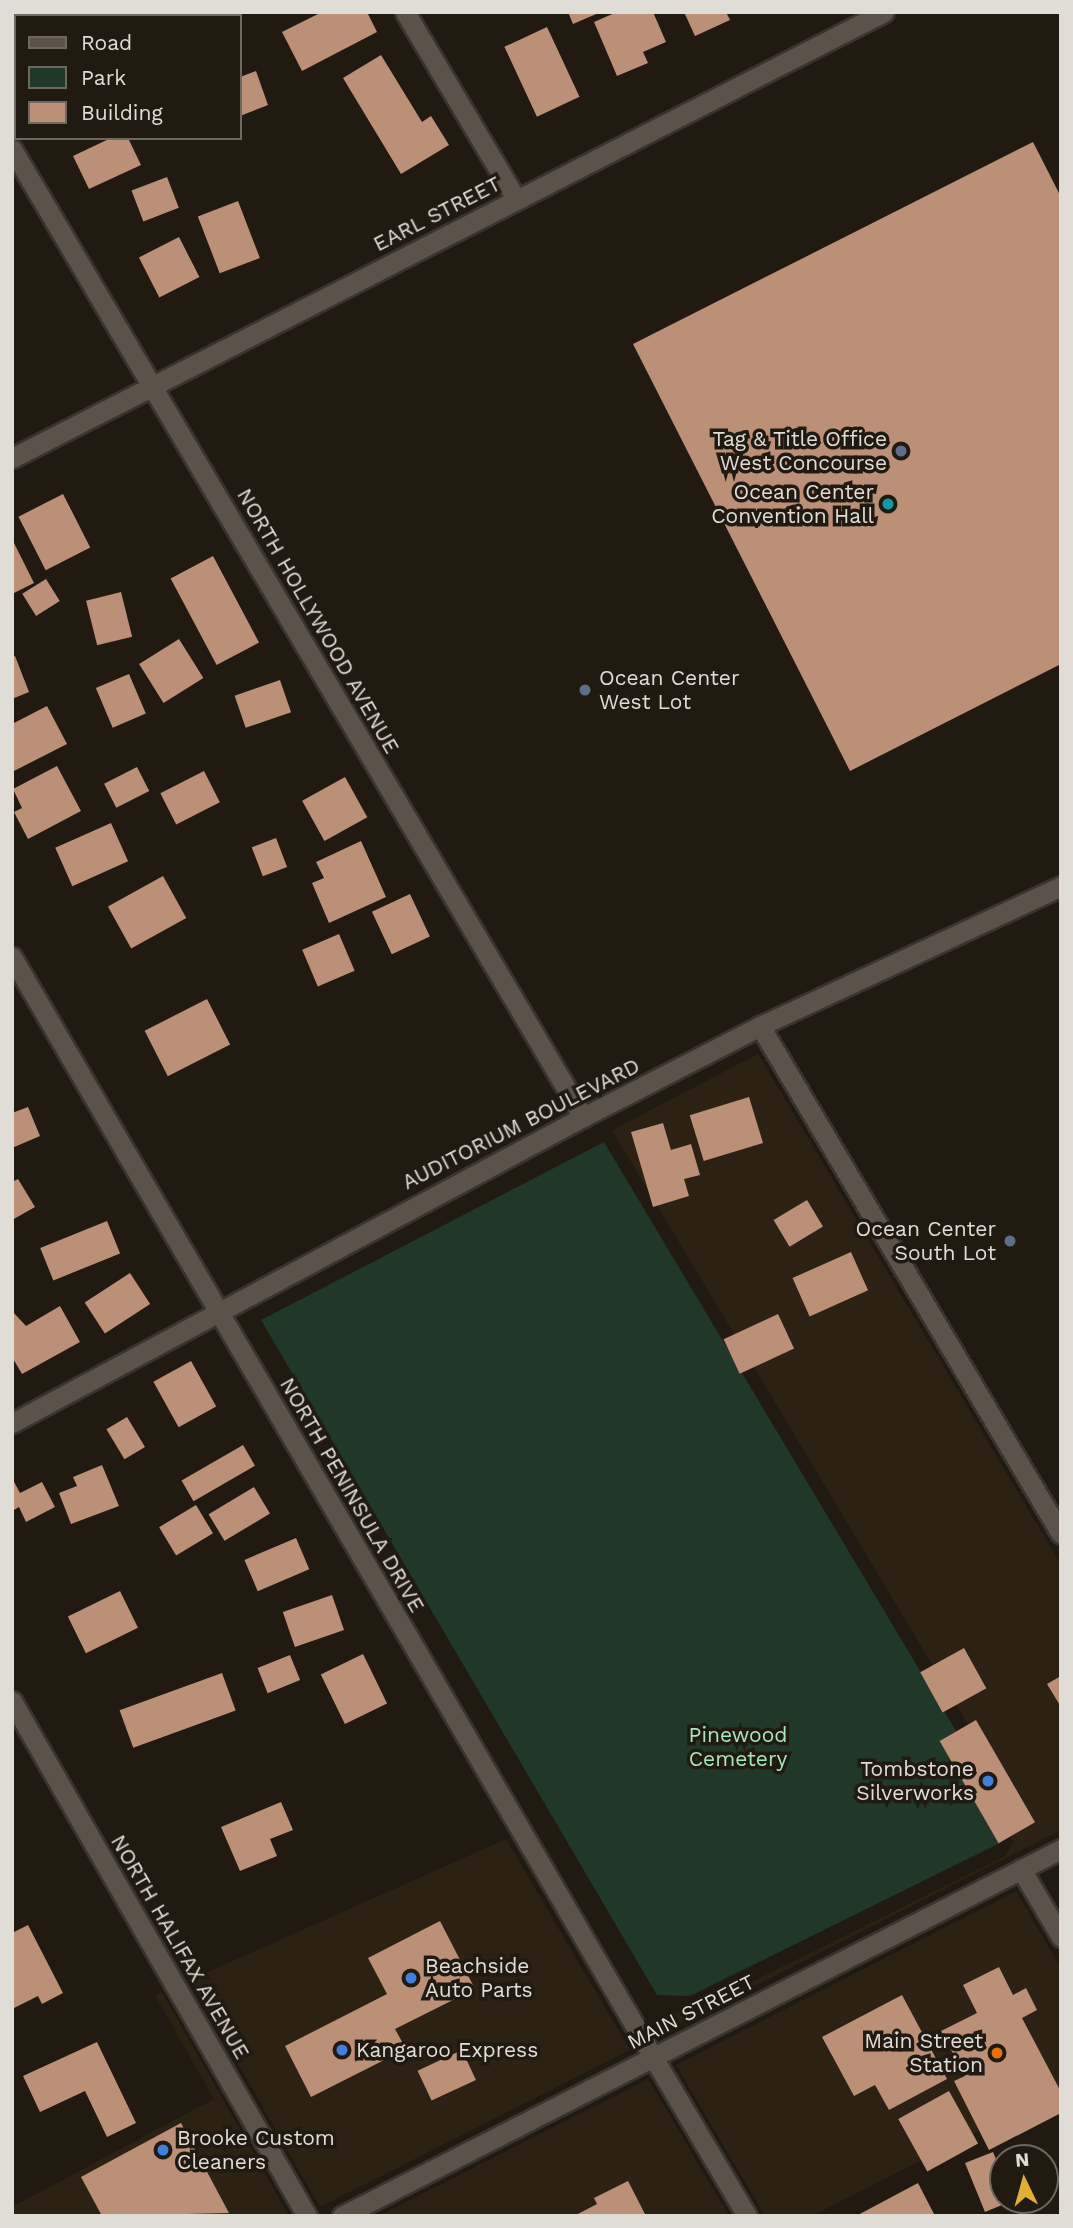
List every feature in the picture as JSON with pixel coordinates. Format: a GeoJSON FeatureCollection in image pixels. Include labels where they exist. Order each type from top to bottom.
{"type":"FeatureCollection","features":[{"type":"Feature","properties":{"kind":"street"},"geometry":{"type":"LineString","coordinates":[[405,12],[516,200]]}},
{"type":"Feature","properties":{"kind":"street","name":"EARL STREET"},"geometry":{"type":"LineString","coordinates":[[12,458],[875,14]]}},
{"type":"Feature","properties":{"kind":"street","name":"NORTH HOLLYWOOD AVENUE"},"geometry":{"type":"LineString","coordinates":[[12,149],[583,1117]]}},
{"type":"Feature","properties":{"kind":"street","name":"AUDITORIUM BOULEVARD"},"geometry":{"type":"LineString","coordinates":[[12,1423],[219,1312],[264,1284],[760,1026],[1061,886]]}},
{"type":"Feature","properties":{"kind":"street","name":"NORTH PENINSULA DRIVE"},"geometry":{"type":"LineString","coordinates":[[12,957],[747,2216]]}},
{"type":"Feature","properties":{"kind":"street"},"geometry":{"type":"LineString","coordinates":[[760,1026],[1061,1534]]}},
{"type":"Feature","properties":{"kind":"street","name":"NORTH HALIFAX AVENUE"},"geometry":{"type":"LineString","coordinates":[[12,1701],[307,2216]]}},
{"type":"Feature","properties":{"kind":"street","name":"MAIN STREET"},"geometry":{"type":"LineString","coordinates":[[342,2216],[1061,1849]]}},
{"type":"Feature","properties":{"kind":"street"},"geometry":{"type":"LineString","coordinates":[[1021,1869],[1061,1937]]}},
{"type":"Feature","properties":{"kind":"shaded area"},"geometry":{"type":"Polygon","coordinates":[[[758,1054],[1061,1565],[1061,1830],[658,2035],[653,2026],[680,2011],[696,2010],[1005,1856],[1013,1843],[967,1723],[612,1130],[758,1054]]]}},
{"type":"Feature","properties":{"kind":"shaded area"},"geometry":{"type":"Polygon","coordinates":[[[506,1839],[630,2050],[320,2207],[190,1980],[506,1839]]]}},
{"type":"Feature","properties":{"kind":"shaded area"},"geometry":{"type":"Polygon","coordinates":[[[1016,1891],[1061,1969],[1061,2089],[812,2216],[765,2216],[676,2065],[1016,1891]]]}},
{"type":"Feature","properties":{"kind":"shaded area"},"geometry":{"type":"Polygon","coordinates":[[[162,1992],[289,2216],[12,2216],[12,2207],[214,2099],[155,1995],[162,1992]]]}},
{"type":"Feature","properties":{"kind":"shaded area"},"geometry":{"type":"Polygon","coordinates":[[[648,2079],[729,2216],[379,2216],[648,2079]]]}},
{"type":"Feature","properties":{"kind":"green space","name":"Pinewood Cemetery"},"geometry":{"type":"Polygon","coordinates":[[[604,1142],[956,1731],[940,1741],[1000,1843],[690,1996],[657,1995],[261,1320],[604,1142]]]}},
{"type":"Feature","properties":{"kind":"building"},"geometry":{"type":"Polygon","coordinates":[[[14,12],[103,14],[14,14],[12,57],[14,12]]]}},
{"type":"Feature","properties":{"kind":"building"},"geometry":{"type":"Polygon","coordinates":[[[178,12],[225,12],[225,14],[178,12]]]}},
{"type":"Feature","properties":{"kind":"building"},"geometry":{"type":"Polygon","coordinates":[[[322,12],[367,12],[377,32],[302,71],[282,32],[322,12]]]}},
{"type":"Feature","properties":{"kind":"building"},"geometry":{"type":"Polygon","coordinates":[[[568,12],[601,12],[573,24],[568,12]]]}},
{"type":"Feature","properties":{"kind":"building"},"geometry":{"type":"Polygon","coordinates":[[[617,12],[653,12],[666,42],[643,52],[648,63],[617,76],[594,22],[617,12]]]}},
{"type":"Feature","properties":{"kind":"building"},"geometry":{"type":"Polygon","coordinates":[[[684,12],[726,12],[730,20],[695,36],[684,12]]]}},
{"type":"Feature","properties":{"kind":"building"},"geometry":{"type":"Polygon","coordinates":[[[547,27],[580,97],[537,117],[504,47],[547,27]]]}},
{"type":"Feature","properties":{"kind":"building"},"geometry":{"type":"Polygon","coordinates":[[[381,55],[422,122],[431,116],[449,145],[401,174],[343,78],[381,55]]]}},
{"type":"Feature","properties":{"kind":"building"},"geometry":{"type":"Polygon","coordinates":[[[256,71],[268,105],[242,115],[242,76],[256,71]]]}},
{"type":"Feature","properties":{"kind":"building"},"geometry":{"type":"Polygon","coordinates":[[[107,140],[129,140],[141,165],[89,189],[73,156],[107,140]]]}},
{"type":"Feature","properties":{"kind":"building","name":"Ocean Center Convention Hall"},"geometry":{"type":"Polygon","coordinates":[[[1033,142],[1061,197],[1061,664],[850,771],[633,344],[1033,142]]]}},
{"type":"Feature","properties":{"kind":"building"},"geometry":{"type":"Polygon","coordinates":[[[167,177],[179,208],[143,221],[132,191],[167,177]]]}},
{"type":"Feature","properties":{"kind":"building"},"geometry":{"type":"Polygon","coordinates":[[[238,201],[260,258],[220,273],[198,216],[238,201]]]}},
{"type":"Feature","properties":{"kind":"building"},"geometry":{"type":"Polygon","coordinates":[[[179,237],[199,277],[159,298],[139,257],[179,237]]]}},
{"type":"Feature","properties":{"kind":"building"},"geometry":{"type":"Polygon","coordinates":[[[63,494],[90,547],[46,570],[18,517],[63,494]]]}},
{"type":"Feature","properties":{"kind":"building"},"geometry":{"type":"Polygon","coordinates":[[[12,539],[34,583],[12,594],[12,539]]]}},
{"type":"Feature","properties":{"kind":"building"},"geometry":{"type":"Polygon","coordinates":[[[213,556],[259,643],[217,665],[171,579],[213,556]]]}},
{"type":"Feature","properties":{"kind":"building"},"geometry":{"type":"Polygon","coordinates":[[[46,579],[60,601],[36,616],[22,594],[46,579]]]}},
{"type":"Feature","properties":{"kind":"building"},"geometry":{"type":"Polygon","coordinates":[[[121,592],[132,637],[97,645],[86,601],[121,592]]]}},
{"type":"Feature","properties":{"kind":"building"},"geometry":{"type":"Polygon","coordinates":[[[179,639],[203,678],[164,703],[139,664],[179,639]]]}},
{"type":"Feature","properties":{"kind":"building"},"geometry":{"type":"Polygon","coordinates":[[[15,656],[29,692],[12,699],[12,657],[15,656]]]}},
{"type":"Feature","properties":{"kind":"building"},"geometry":{"type":"Polygon","coordinates":[[[129,674],[146,714],[113,728],[96,688],[129,674]]]}},
{"type":"Feature","properties":{"kind":"building"},"geometry":{"type":"Polygon","coordinates":[[[280,680],[291,712],[246,728],[235,696],[280,680]]]}},
{"type":"Feature","properties":{"kind":"building"},"geometry":{"type":"Polygon","coordinates":[[[47,706],[67,744],[12,772],[12,724],[47,706]]]}},
{"type":"Feature","properties":{"kind":"building"},"geometry":{"type":"Polygon","coordinates":[[[57,766],[81,811],[28,839],[14,812],[22,808],[13,789],[57,766]]]}},
{"type":"Feature","properties":{"kind":"building"},"geometry":{"type":"Polygon","coordinates":[[[137,767],[149,791],[116,808],[104,784],[137,767]]]}},
{"type":"Feature","properties":{"kind":"building"},"geometry":{"type":"Polygon","coordinates":[[[204,771],[220,802],[176,824],[160,793],[204,771]]]}},
{"type":"Feature","properties":{"kind":"building"},"geometry":{"type":"Polygon","coordinates":[[[345,777],[367,817],[324,841],[302,801],[345,777]]]}},
{"type":"Feature","properties":{"kind":"building"},"geometry":{"type":"Polygon","coordinates":[[[111,823],[128,861],[72,886],[55,848],[111,823]]]}},
{"type":"Feature","properties":{"kind":"building"},"geometry":{"type":"Polygon","coordinates":[[[276,838],[287,867],[263,876],[252,847],[276,838]]]}},
{"type":"Feature","properties":{"kind":"building"},"geometry":{"type":"Polygon","coordinates":[[[361,841],[386,897],[329,923],[312,883],[324,878],[316,862],[361,841]]]}},
{"type":"Feature","properties":{"kind":"building"},"geometry":{"type":"Polygon","coordinates":[[[163,876],[186,918],[131,949],[108,907],[163,876]]]}},
{"type":"Feature","properties":{"kind":"building"},"geometry":{"type":"Polygon","coordinates":[[[410,894],[430,937],[392,954],[372,912],[410,894]]]}},
{"type":"Feature","properties":{"kind":"building"},"geometry":{"type":"Polygon","coordinates":[[[339,934],[355,971],[318,986],[302,950],[339,934]]]}},
{"type":"Feature","properties":{"kind":"building"},"geometry":{"type":"Polygon","coordinates":[[[207,999],[230,1044],[168,1076],[145,1031],[207,999]]]}},
{"type":"Feature","properties":{"kind":"building"},"geometry":{"type":"Polygon","coordinates":[[[749,1097],[763,1143],[704,1161],[690,1115],[749,1097]]]}},
{"type":"Feature","properties":{"kind":"building"},"geometry":{"type":"Polygon","coordinates":[[[28,1107],[40,1136],[12,1148],[12,1113],[28,1107]]]}},
{"type":"Feature","properties":{"kind":"building"},"geometry":{"type":"Polygon","coordinates":[[[663,1123],[671,1150],[691,1144],[700,1175],[684,1179],[689,1196],[653,1207],[631,1132],[663,1123]]]}},
{"type":"Feature","properties":{"kind":"building"},"geometry":{"type":"Polygon","coordinates":[[[18,1179],[35,1207],[12,1220],[12,1182],[18,1179]]]}},
{"type":"Feature","properties":{"kind":"building"},"geometry":{"type":"Polygon","coordinates":[[[807,1200],[823,1227],[790,1247],[774,1220],[807,1200]]]}},
{"type":"Feature","properties":{"kind":"building"},"geometry":{"type":"Polygon","coordinates":[[[107,1221],[120,1253],[53,1280],[40,1248],[107,1221]]]}},
{"type":"Feature","properties":{"kind":"building"},"geometry":{"type":"Polygon","coordinates":[[[851,1252],[868,1290],[810,1316],[793,1278],[851,1252]]]}},
{"type":"Feature","properties":{"kind":"building"},"geometry":{"type":"Polygon","coordinates":[[[130,1273],[150,1304],[105,1333],[85,1302],[130,1273]]]}},
{"type":"Feature","properties":{"kind":"building"},"geometry":{"type":"Polygon","coordinates":[[[60,1306],[80,1342],[22,1374],[12,1357],[12,1311],[26,1326],[60,1306]]]}},
{"type":"Feature","properties":{"kind":"building"},"geometry":{"type":"Polygon","coordinates":[[[778,1314],[794,1348],[740,1374],[724,1339],[778,1314]]]}},
{"type":"Feature","properties":{"kind":"building"},"geometry":{"type":"Polygon","coordinates":[[[191,1361],[216,1406],[179,1427],[153,1382],[191,1361]]]}},
{"type":"Feature","properties":{"kind":"building"},"geometry":{"type":"Polygon","coordinates":[[[127,1417],[145,1447],[124,1459],[106,1429],[127,1417]]]}},
{"type":"Feature","properties":{"kind":"building"},"geometry":{"type":"Polygon","coordinates":[[[243,1445],[255,1466],[194,1501],[182,1480],[243,1445]]]}},
{"type":"Feature","properties":{"kind":"building"},"geometry":{"type":"Polygon","coordinates":[[[102,1465],[119,1506],[71,1524],[59,1493],[77,1486],[73,1477],[102,1465]]]}},
{"type":"Feature","properties":{"kind":"building"},"geometry":{"type":"Polygon","coordinates":[[[12,1478],[20,1493],[42,1482],[55,1507],[26,1522],[19,1507],[12,1511],[12,1478]]]}},
{"type":"Feature","properties":{"kind":"building"},"geometry":{"type":"Polygon","coordinates":[[[254,1487],[270,1514],[225,1541],[209,1514],[254,1487]]]}},
{"type":"Feature","properties":{"kind":"building"},"geometry":{"type":"Polygon","coordinates":[[[196,1505],[213,1533],[176,1555],[159,1527],[196,1505]]]}},
{"type":"Feature","properties":{"kind":"building"},"geometry":{"type":"Polygon","coordinates":[[[296,1538],[309,1569],[258,1591],[244,1560],[296,1538]]]}},
{"type":"Feature","properties":{"kind":"building"},"geometry":{"type":"Polygon","coordinates":[[[120,1591],[138,1628],[86,1653],[68,1616],[120,1591]]]}},
{"type":"Feature","properties":{"kind":"building"},"geometry":{"type":"Polygon","coordinates":[[[332,1595],[344,1630],[295,1647],[283,1612],[332,1595]]]}},
{"type":"Feature","properties":{"kind":"building"},"geometry":{"type":"Polygon","coordinates":[[[964,1648],[986,1688],[943,1712],[920,1672],[964,1648]]]}},
{"type":"Feature","properties":{"kind":"building"},"geometry":{"type":"Polygon","coordinates":[[[363,1654],[387,1703],[345,1724],[321,1675],[363,1654]]]}},
{"type":"Feature","properties":{"kind":"building"},"geometry":{"type":"Polygon","coordinates":[[[290,1655],[300,1680],[268,1693],[258,1668],[290,1655]]]}},
{"type":"Feature","properties":{"kind":"building"},"geometry":{"type":"Polygon","coordinates":[[[222,1673],[236,1711],[133,1748],[120,1710],[222,1673]]]}},
{"type":"Feature","properties":{"kind":"building"},"geometry":{"type":"Polygon","coordinates":[[[1061,1676],[1061,1707],[1047,1684],[1061,1676]]]}},
{"type":"Feature","properties":{"kind":"building","name":"Tombstone Silverworks"},"geometry":{"type":"Polygon","coordinates":[[[976,1720],[1035,1822],[999,1843],[940,1741],[976,1720]]]}},
{"type":"Feature","properties":{"kind":"building"},"geometry":{"type":"Polygon","coordinates":[[[281,1802],[293,1830],[270,1839],[277,1856],[240,1871],[221,1827],[281,1802]]]}},
{"type":"Feature","properties":{"kind":"building"},"geometry":{"type":"Polygon","coordinates":[[[440,1921],[475,1989],[395,2029],[406,2049],[311,2097],[285,2046],[387,1994],[368,1958],[440,1921]]]}},
{"type":"Feature","properties":{"kind":"building"},"geometry":{"type":"Polygon","coordinates":[[[28,1925],[63,1993],[42,2004],[38,1996],[12,2009],[12,1933],[28,1925]]]}},
{"type":"Feature","properties":{"kind":"building","name":"Main Street Station"},"geometry":{"type":"Polygon","coordinates":[[[999,1967],[1013,1995],[1026,1988],[1037,2010],[1022,2018],[1061,2092],[1061,2113],[1001,2144],[989,2144],[989,2150],[954,2081],[965,2076],[941,2031],[977,2013],[963,1985],[999,1967]]]}},
{"type":"Feature","properties":{"kind":"building"},"geometry":{"type":"Polygon","coordinates":[[[902,1995],[947,2079],[889,2110],[875,2085],[854,2096],[822,2037],[902,1995]]]}},
{"type":"Feature","properties":{"kind":"building"},"geometry":{"type":"Polygon","coordinates":[[[97,2042],[136,2123],[107,2137],[85,2091],[40,2112],[23,2076],[97,2042]]]}},
{"type":"Feature","properties":{"kind":"building","name":"Kangaroo Express"},"geometry":{"type":"Polygon","coordinates":[[[462,2050],[476,2080],[432,2101],[418,2071],[462,2050]]]}},
{"type":"Feature","properties":{"kind":"building"},"geometry":{"type":"Polygon","coordinates":[[[949,2091],[978,2143],[927,2172],[898,2119],[949,2091]]]}},
{"type":"Feature","properties":{"kind":"building","name":"Brooke Custom Cleaners"},"geometry":{"type":"Polygon","coordinates":[[[181,2123],[229,2213],[102,2216],[81,2177],[181,2123]]]}},
{"type":"Feature","properties":{"kind":"building"},"geometry":{"type":"Polygon","coordinates":[[[989,2154],[989,2210],[985,2212],[965,2163],[989,2154]]]}},
{"type":"Feature","properties":{"kind":"building"},"geometry":{"type":"Polygon","coordinates":[[[628,2181],[646,2216],[574,2216],[597,2204],[594,2198],[628,2181]]]}},
{"type":"Feature","properties":{"kind":"building"},"geometry":{"type":"Polygon","coordinates":[[[918,2183],[935,2216],[856,2216],[918,2183]]]}},
{"type":"Feature","properties":{"kind":"place","name":"Tag & Title Office West Concourse"},"geometry":{"type":"Point","coordinates":[901,451]}},
{"type":"Feature","properties":{"kind":"place","name":"Ocean Center Convention Hall"},"geometry":{"type":"Point","coordinates":[888,504]}},
{"type":"Feature","properties":{"kind":"place","name":"Ocean Center West Lot"},"geometry":{"type":"Point","coordinates":[585,690]}},
{"type":"Feature","properties":{"kind":"place","name":"Ocean Center South Lot"},"geometry":{"type":"Point","coordinates":[1010,1241]}},
{"type":"Feature","properties":{"kind":"place","name":"Tombstone Silverworks"},"geometry":{"type":"Point","coordinates":[988,1781]}},
{"type":"Feature","properties":{"kind":"place","name":"Beachside Auto Parts"},"geometry":{"type":"Point","coordinates":[411,1978]}},
{"type":"Feature","properties":{"kind":"place","name":"Kangaroo Express"},"geometry":{"type":"Point","coordinates":[342,2050]}},
{"type":"Feature","properties":{"kind":"place","name":"Main Street Station"},"geometry":{"type":"Point","coordinates":[997,2053]}},
{"type":"Feature","properties":{"kind":"place","name":"Brooke Custom Cleaners"},"geometry":{"type":"Point","coordinates":[163,2150]}}]}
